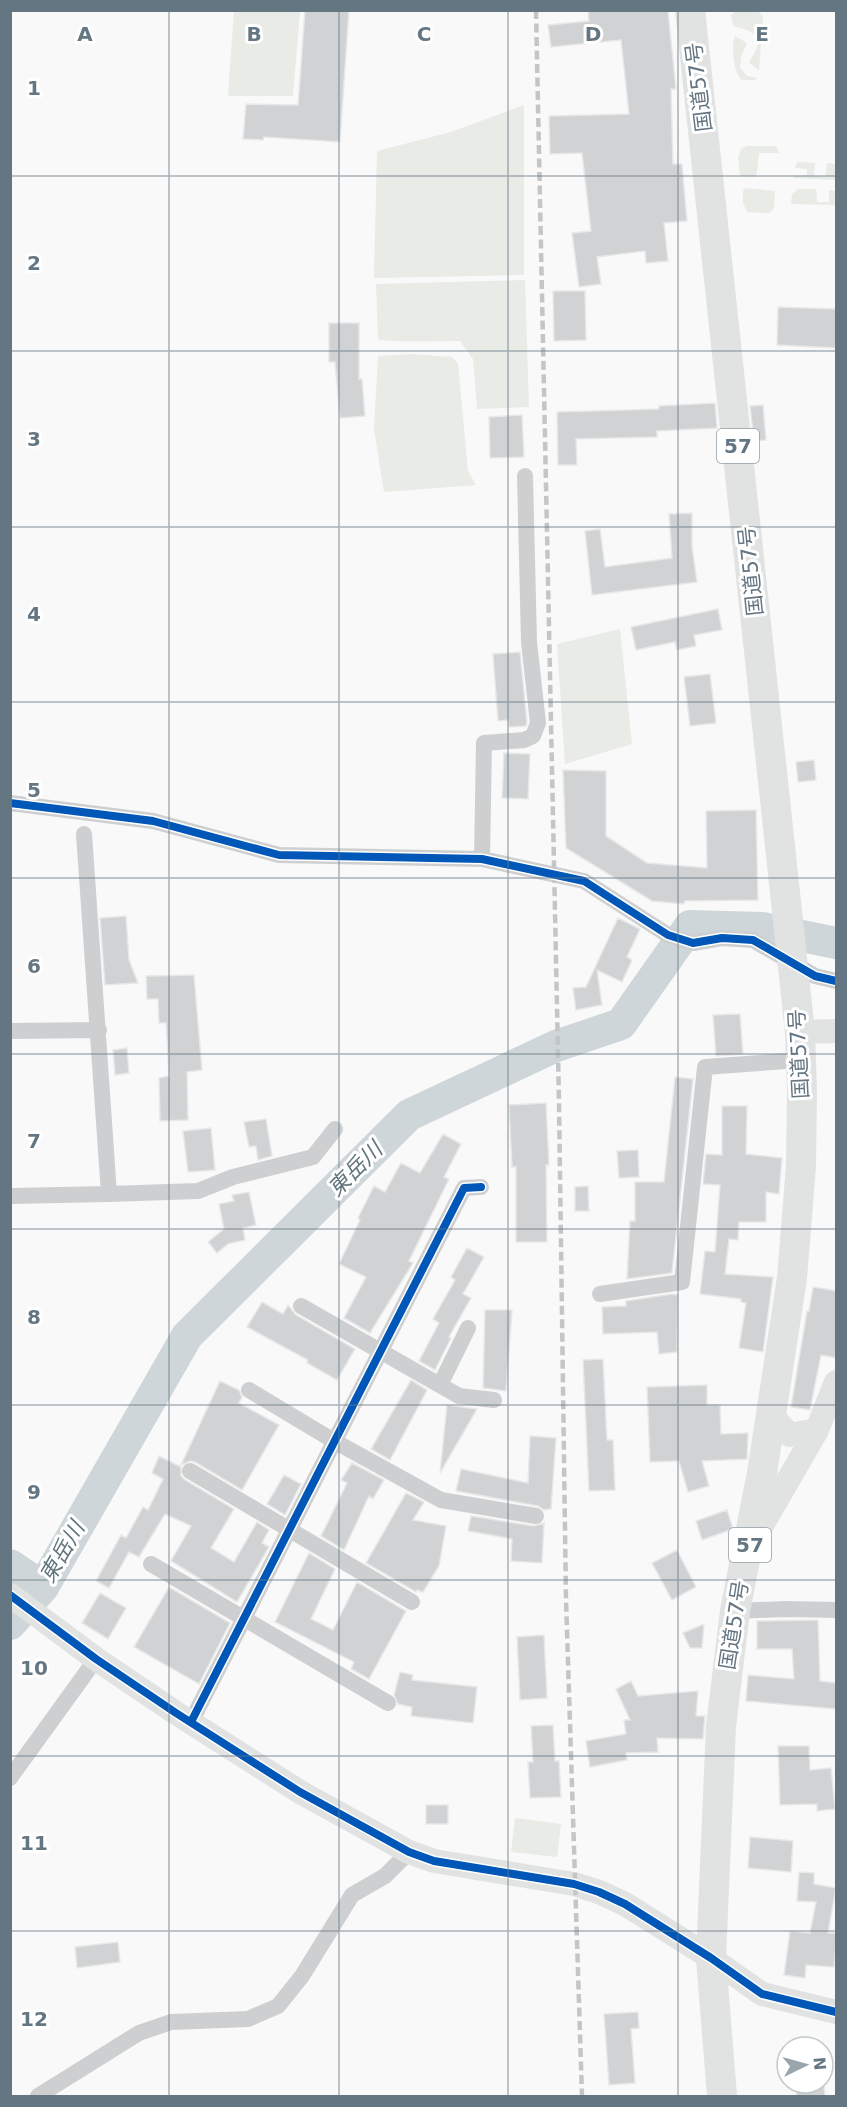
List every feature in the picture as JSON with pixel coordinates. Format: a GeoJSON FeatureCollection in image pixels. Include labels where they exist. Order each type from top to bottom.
{"type":"FeatureCollection","features":[{"type":"Feature","properties":{"kind":"highway","name":"国道57号"},"geometry":{"type":"LineString","coordinates":[[690,10],[715,219],[800,1046],[801,1166],[792,1278],[749,1546],[735,1611],[720,1726],[711,1958],[722,2097]]}},
{"type":"Feature","properties":{"kind":"street"},"geometry":{"type":"LineString","coordinates":[[482,859],[484,743],[524,740],[533,736],[538,723],[529,642],[525,476]]}},
{"type":"Feature","properties":{"kind":"street"},"geometry":{"type":"LineString","coordinates":[[10,803],[153,821],[279,855],[482,859],[584,881],[668,935],[693,943],[722,938],[753,940],[815,976],[837,981]]}},
{"type":"Feature","properties":{"kind":"street"},"geometry":{"type":"LineString","coordinates":[[84,834],[109,1194]]}},
{"type":"Feature","properties":{"kind":"street"},"geometry":{"type":"LineString","coordinates":[[10,1031],[99,1030]]}},
{"type":"Feature","properties":{"kind":"street"},"geometry":{"type":"LineString","coordinates":[[600,1294],[682,1282],[705,1067],[800,1046],[837,1031]]}},
{"type":"Feature","properties":{"kind":"street"},"geometry":{"type":"LineString","coordinates":[[10,1196],[198,1191],[233,1177],[313,1157],[335,1129]]}},
{"type":"Feature","properties":{"kind":"street"},"geometry":{"type":"LineString","coordinates":[[190,1722],[464,1188],[481,1187]]}},
{"type":"Feature","properties":{"kind":"street"},"geometry":{"type":"LineString","coordinates":[[301,1306],[459,1396],[494,1400]]}},
{"type":"Feature","properties":{"kind":"street"},"geometry":{"type":"LineString","coordinates":[[440,1385],[468,1328]]}},
{"type":"Feature","properties":{"kind":"street"},"geometry":{"type":"LineString","coordinates":[[749,1546],[817,1430],[837,1382]]}},
{"type":"Feature","properties":{"kind":"street"},"geometry":{"type":"LineString","coordinates":[[249,1390],[334,1441],[441,1500],[536,1516]]}},
{"type":"Feature","properties":{"kind":"street"},"geometry":{"type":"LineString","coordinates":[[771,1415],[790,1435],[817,1430]]}},
{"type":"Feature","properties":{"kind":"street"},"geometry":{"type":"LineString","coordinates":[[190,1471],[288,1531],[412,1602]]}},
{"type":"Feature","properties":{"kind":"street"},"geometry":{"type":"LineString","coordinates":[[151,1564],[388,1703]]}},
{"type":"Feature","properties":{"kind":"street"},"geometry":{"type":"LineString","coordinates":[[10,1595],[96,1659],[190,1722],[300,1792],[409,1852],[434,1861],[574,1884],[599,1892],[625,1904],[711,1958],[762,1994],[837,2012]]}},
{"type":"Feature","properties":{"kind":"street"},"geometry":{"type":"LineString","coordinates":[[735,1611],[837,1610]]}},
{"type":"Feature","properties":{"kind":"street"},"geometry":{"type":"LineString","coordinates":[[10,1778],[96,1659]]}},
{"type":"Feature","properties":{"kind":"street"},"geometry":{"type":"LineString","coordinates":[[38,2097],[139,2033],[171,2022],[248,2019],[278,2006],[302,1976],[352,1895],[385,1876],[409,1852]]}},
{"type":"Feature","properties":{"kind":"shaded area"},"geometry":{"type":"Polygon","coordinates":[[[234,11],[300,11],[293,96],[228,96],[234,11]]]}},
{"type":"Feature","properties":{"kind":"shaded area"},"geometry":{"type":"Polygon","coordinates":[[[736,11],[759,12],[763,17],[759,70],[749,63],[758,44],[757,39],[752,32],[733,26],[731,15],[736,11]]]}},
{"type":"Feature","properties":{"kind":"shaded area"},"geometry":{"type":"Polygon","coordinates":[[[735,36],[747,43],[741,57],[740,68],[747,76],[757,78],[755,80],[742,80],[739,77],[733,52],[735,36]]]}},
{"type":"Feature","properties":{"kind":"shaded area"},"geometry":{"type":"Polygon","coordinates":[[[524,105],[524,275],[374,278],[377,151],[451,132],[524,105]]]}},
{"type":"Feature","properties":{"kind":"shaded area"},"geometry":{"type":"Polygon","coordinates":[[[747,146],[776,146],[779,153],[759,153],[755,177],[740,176],[738,158],[741,149],[747,146]]]}},
{"type":"Feature","properties":{"kind":"shaded area"},"geometry":{"type":"Polygon","coordinates":[[[797,162],[815,163],[814,175],[825,177],[827,163],[836,164],[836,180],[794,178],[794,176],[807,175],[807,169],[795,168],[797,162]]]}},
{"type":"Feature","properties":{"kind":"shaded area"},"geometry":{"type":"Polygon","coordinates":[[[746,188],[775,191],[774,208],[770,213],[747,212],[743,203],[743,190],[746,188]]]}},
{"type":"Feature","properties":{"kind":"shaded area"},"geometry":{"type":"Polygon","coordinates":[[[798,189],[816,189],[817,202],[829,202],[829,190],[836,191],[836,205],[791,204],[792,194],[798,189]]]}},
{"type":"Feature","properties":{"kind":"shaded area"},"geometry":{"type":"Polygon","coordinates":[[[525,280],[529,407],[477,409],[473,359],[460,341],[378,339],[376,284],[525,280]]]}},
{"type":"Feature","properties":{"kind":"shaded area"},"geometry":{"type":"Polygon","coordinates":[[[412,354],[452,357],[458,364],[468,471],[476,485],[384,492],[374,429],[378,356],[412,354]]]}},
{"type":"Feature","properties":{"kind":"shaded area"},"geometry":{"type":"Polygon","coordinates":[[[620,629],[632,744],[565,764],[557,644],[620,629]]]}},
{"type":"Feature","properties":{"kind":"shaded area"},"geometry":{"type":"Polygon","coordinates":[[[515,1818],[561,1824],[557,1857],[511,1852],[515,1818]]]}},
{"type":"Feature","properties":{"kind":"building"},"geometry":{"type":"Polygon","coordinates":[[[305,10],[349,10],[340,142],[264,137],[263,140],[243,139],[246,104],[298,105],[305,10]]]}},
{"type":"Feature","properties":{"kind":"building"},"geometry":{"type":"Polygon","coordinates":[[[588,10],[668,11],[676,89],[671,89],[673,164],[682,164],[687,221],[664,223],[668,261],[646,263],[645,251],[597,257],[601,284],[579,287],[572,233],[591,231],[582,153],[550,154],[549,116],[629,114],[621,40],[551,47],[548,25],[589,21],[588,10]]]}},
{"type":"Feature","properties":{"kind":"building"},"geometry":{"type":"Polygon","coordinates":[[[553,291],[585,291],[586,340],[554,341],[553,291]]]}},
{"type":"Feature","properties":{"kind":"building"},"geometry":{"type":"Polygon","coordinates":[[[778,307],[837,309],[837,348],[777,345],[778,307]]]}},
{"type":"Feature","properties":{"kind":"building"},"geometry":{"type":"Polygon","coordinates":[[[329,323],[359,323],[359,379],[362,379],[365,416],[340,418],[335,362],[329,362],[329,323]]]}},
{"type":"Feature","properties":{"kind":"building"},"geometry":{"type":"Polygon","coordinates":[[[715,403],[717,428],[657,431],[657,437],[576,439],[577,465],[558,465],[557,412],[659,409],[659,406],[715,403]]]}},
{"type":"Feature","properties":{"kind":"building"},"geometry":{"type":"Polygon","coordinates":[[[763,405],[766,440],[754,441],[750,406],[763,405]]]}},
{"type":"Feature","properties":{"kind":"building"},"geometry":{"type":"Polygon","coordinates":[[[522,415],[524,457],[490,458],[489,417],[522,415]]]}},
{"type":"Feature","properties":{"kind":"building"},"geometry":{"type":"Polygon","coordinates":[[[692,513],[692,546],[697,582],[592,595],[585,531],[600,529],[605,567],[672,558],[669,514],[692,513]]]}},
{"type":"Feature","properties":{"kind":"building"},"geometry":{"type":"Polygon","coordinates":[[[718,609],[722,630],[694,635],[696,646],[677,650],[675,642],[636,650],[631,627],[718,609]]]}},
{"type":"Feature","properties":{"kind":"building"},"geometry":{"type":"Polygon","coordinates":[[[520,652],[527,722],[526,726],[509,727],[508,720],[498,721],[493,654],[520,652]]]}},
{"type":"Feature","properties":{"kind":"building"},"geometry":{"type":"Polygon","coordinates":[[[710,674],[716,723],[690,726],[684,677],[710,674]]]}},
{"type":"Feature","properties":{"kind":"building"},"geometry":{"type":"Polygon","coordinates":[[[504,753],[530,754],[528,799],[502,798],[504,753]]]}},
{"type":"Feature","properties":{"kind":"building"},"geometry":{"type":"Polygon","coordinates":[[[814,760],[816,780],[798,782],[796,762],[814,760]]]}},
{"type":"Feature","properties":{"kind":"building"},"geometry":{"type":"Polygon","coordinates":[[[563,770],[606,771],[606,836],[647,863],[707,868],[706,811],[756,810],[758,900],[685,901],[684,904],[652,901],[566,848],[563,770]]]}},
{"type":"Feature","properties":{"kind":"building"},"geometry":{"type":"Polygon","coordinates":[[[126,916],[129,960],[138,983],[105,985],[100,918],[126,916]]]}},
{"type":"Feature","properties":{"kind":"building"},"geometry":{"type":"Polygon","coordinates":[[[618,918],[640,929],[627,957],[632,960],[622,982],[597,970],[602,1005],[576,1010],[573,988],[586,987],[618,918]]]}},
{"type":"Feature","properties":{"kind":"building"},"geometry":{"type":"Polygon","coordinates":[[[194,975],[202,1070],[187,1072],[188,1120],[160,1121],[159,1078],[169,1076],[166,1023],[159,1023],[158,999],[147,999],[146,976],[194,975]]]}},
{"type":"Feature","properties":{"kind":"building"},"geometry":{"type":"Polygon","coordinates":[[[740,1014],[743,1054],[716,1056],[713,1015],[740,1014]]]}},
{"type":"Feature","properties":{"kind":"building"},"geometry":{"type":"Polygon","coordinates":[[[127,1048],[129,1073],[115,1075],[113,1050],[127,1048]]]}},
{"type":"Feature","properties":{"kind":"building"},"geometry":{"type":"Polygon","coordinates":[[[675,1077],[693,1079],[672,1273],[627,1279],[630,1221],[635,1221],[635,1182],[664,1182],[675,1077]]]}},
{"type":"Feature","properties":{"kind":"building"},"geometry":{"type":"Polygon","coordinates":[[[546,1103],[549,1165],[546,1165],[547,1242],[516,1242],[516,1167],[512,1167],[509,1105],[546,1103]]]}},
{"type":"Feature","properties":{"kind":"building"},"geometry":{"type":"Polygon","coordinates":[[[722,1106],[747,1106],[746,1154],[782,1158],[779,1194],[766,1192],[766,1222],[739,1222],[738,1240],[729,1239],[725,1274],[773,1277],[763,1352],[739,1348],[746,1303],[741,1302],[741,1299],[700,1294],[705,1251],[715,1252],[720,1185],[703,1184],[706,1154],[722,1155],[722,1106]]]}},
{"type":"Feature","properties":{"kind":"building"},"geometry":{"type":"Polygon","coordinates":[[[266,1119],[272,1156],[258,1160],[256,1146],[249,1147],[244,1122],[266,1119]]]}},
{"type":"Feature","properties":{"kind":"building"},"geometry":{"type":"Polygon","coordinates":[[[211,1128],[215,1170],[188,1172],[183,1131],[211,1128]]]}},
{"type":"Feature","properties":{"kind":"building"},"geometry":{"type":"Polygon","coordinates":[[[443,1134],[461,1144],[444,1177],[449,1179],[409,1261],[413,1263],[370,1333],[344,1318],[366,1277],[339,1264],[374,1186],[385,1192],[401,1163],[420,1173],[443,1134]]]}},
{"type":"Feature","properties":{"kind":"building"},"geometry":{"type":"Polygon","coordinates":[[[638,1150],[639,1177],[619,1178],[617,1151],[638,1150]]]}},
{"type":"Feature","properties":{"kind":"building"},"geometry":{"type":"Polygon","coordinates":[[[588,1186],[589,1211],[575,1211],[575,1187],[588,1186]]]}},
{"type":"Feature","properties":{"kind":"building"},"geometry":{"type":"Polygon","coordinates":[[[249,1192],[256,1225],[243,1228],[245,1240],[228,1244],[217,1253],[208,1242],[224,1229],[219,1204],[234,1201],[232,1195],[249,1192]]]}},
{"type":"Feature","properties":{"kind":"building"},"geometry":{"type":"Polygon","coordinates":[[[467,1248],[484,1257],[463,1294],[471,1298],[449,1337],[451,1338],[435,1370],[419,1361],[439,1323],[433,1319],[455,1280],[451,1277],[467,1248]]]}},
{"type":"Feature","properties":{"kind":"building"},"geometry":{"type":"Polygon","coordinates":[[[813,1287],[837,1291],[837,1358],[821,1355],[810,1410],[791,1407],[813,1287]]]}},
{"type":"Feature","properties":{"kind":"building"},"geometry":{"type":"Polygon","coordinates":[[[678,1295],[677,1352],[659,1354],[657,1332],[603,1334],[602,1307],[626,1306],[626,1301],[678,1295]]]}},
{"type":"Feature","properties":{"kind":"building"},"geometry":{"type":"Polygon","coordinates":[[[262,1302],[283,1314],[288,1305],[296,1315],[355,1349],[337,1380],[307,1363],[308,1360],[247,1327],[262,1302]]]}},
{"type":"Feature","properties":{"kind":"building"},"geometry":{"type":"Polygon","coordinates":[[[485,1310],[512,1310],[506,1391],[483,1388],[485,1310]]]}},
{"type":"Feature","properties":{"kind":"building"},"geometry":{"type":"Polygon","coordinates":[[[603,1359],[607,1440],[613,1440],[615,1490],[589,1491],[583,1360],[603,1359]]]}},
{"type":"Feature","properties":{"kind":"building"},"geometry":{"type":"Polygon","coordinates":[[[411,1380],[427,1390],[390,1460],[371,1449],[411,1380]]]}},
{"type":"Feature","properties":{"kind":"building"},"geometry":{"type":"Polygon","coordinates":[[[220,1381],[239,1390],[242,1397],[239,1403],[279,1425],[242,1490],[195,1462],[190,1461],[181,1465],[220,1381]]]}},
{"type":"Feature","properties":{"kind":"building"},"geometry":{"type":"Polygon","coordinates":[[[707,1385],[707,1405],[720,1405],[721,1434],[748,1433],[747,1459],[702,1461],[709,1486],[688,1492],[679,1461],[650,1462],[647,1387],[707,1385]]]}},
{"type":"Feature","properties":{"kind":"building"},"geometry":{"type":"Polygon","coordinates":[[[447,1405],[477,1409],[440,1473],[447,1405]]]}},
{"type":"Feature","properties":{"kind":"building"},"geometry":{"type":"Polygon","coordinates":[[[530,1436],[556,1438],[551,1509],[544,1510],[538,1506],[456,1491],[461,1469],[528,1483],[530,1436]]]}},
{"type":"Feature","properties":{"kind":"building"},"geometry":{"type":"Polygon","coordinates":[[[159,1456],[181,1467],[181,1476],[185,1480],[234,1509],[211,1548],[234,1562],[257,1522],[269,1530],[262,1543],[269,1547],[237,1602],[171,1561],[191,1526],[165,1514],[139,1557],[129,1552],[109,1588],[96,1581],[121,1535],[126,1538],[143,1507],[148,1510],[163,1479],[152,1473],[159,1456]]]}},
{"type":"Feature","properties":{"kind":"building"},"geometry":{"type":"Polygon","coordinates":[[[352,1463],[384,1480],[373,1499],[369,1496],[344,1550],[321,1536],[347,1483],[341,1480],[352,1463]]]}},
{"type":"Feature","properties":{"kind":"building"},"geometry":{"type":"Polygon","coordinates":[[[284,1475],[301,1484],[285,1515],[267,1504],[284,1475]]]}},
{"type":"Feature","properties":{"kind":"building"},"geometry":{"type":"Polygon","coordinates":[[[406,1493],[424,1502],[413,1520],[446,1526],[439,1566],[423,1592],[417,1590],[416,1592],[366,1563],[406,1493]]]}},
{"type":"Feature","properties":{"kind":"building"},"geometry":{"type":"Polygon","coordinates":[[[727,1510],[733,1529],[702,1540],[696,1521],[727,1510]]]}},
{"type":"Feature","properties":{"kind":"building"},"geometry":{"type":"Polygon","coordinates":[[[471,1516],[534,1526],[544,1523],[542,1563],[511,1561],[512,1539],[468,1531],[471,1516]]]}},
{"type":"Feature","properties":{"kind":"building"},"geometry":{"type":"Polygon","coordinates":[[[677,1550],[696,1587],[672,1600],[652,1563],[677,1550]]]}},
{"type":"Feature","properties":{"kind":"building"},"geometry":{"type":"Polygon","coordinates":[[[309,1553],[335,1569],[311,1619],[333,1630],[357,1582],[406,1611],[369,1679],[351,1669],[354,1662],[275,1622],[309,1553]]]}},
{"type":"Feature","properties":{"kind":"building"},"geometry":{"type":"Polygon","coordinates":[[[169,1587],[230,1623],[199,1684],[134,1647],[169,1587]]]}},
{"type":"Feature","properties":{"kind":"building"},"geometry":{"type":"Polygon","coordinates":[[[100,1593],[126,1608],[108,1639],[82,1623],[100,1593]]]}},
{"type":"Feature","properties":{"kind":"building"},"geometry":{"type":"Polygon","coordinates":[[[818,1620],[820,1681],[837,1683],[836,1709],[746,1701],[748,1675],[794,1679],[792,1649],[757,1649],[757,1621],[818,1620]]]}},
{"type":"Feature","properties":{"kind":"building"},"geometry":{"type":"Polygon","coordinates":[[[704,1624],[702,1648],[690,1648],[683,1633],[704,1624]]]}},
{"type":"Feature","properties":{"kind":"building"},"geometry":{"type":"Polygon","coordinates":[[[544,1635],[547,1698],[520,1700],[517,1637],[544,1635]]]}},
{"type":"Feature","properties":{"kind":"building"},"geometry":{"type":"Polygon","coordinates":[[[400,1672],[413,1675],[412,1680],[477,1687],[473,1723],[411,1716],[412,1707],[398,1704],[394,1695],[400,1672]]]}},
{"type":"Feature","properties":{"kind":"building"},"geometry":{"type":"Polygon","coordinates":[[[631,1681],[638,1696],[698,1691],[696,1716],[705,1716],[703,1739],[657,1738],[658,1752],[626,1753],[627,1760],[590,1767],[586,1741],[626,1734],[624,1720],[630,1720],[616,1689],[631,1681]]]}},
{"type":"Feature","properties":{"kind":"building"},"geometry":{"type":"Polygon","coordinates":[[[553,1725],[555,1761],[559,1761],[561,1797],[530,1798],[528,1762],[533,1762],[531,1726],[553,1725]]]}},
{"type":"Feature","properties":{"kind":"building"},"geometry":{"type":"Polygon","coordinates":[[[778,1746],[809,1746],[810,1770],[831,1768],[835,1809],[817,1811],[817,1804],[780,1805],[778,1746]]]}},
{"type":"Feature","properties":{"kind":"building"},"geometry":{"type":"Polygon","coordinates":[[[426,1805],[448,1805],[448,1824],[426,1824],[426,1805]]]}},
{"type":"Feature","properties":{"kind":"building"},"geometry":{"type":"Polygon","coordinates":[[[750,1837],[793,1841],[791,1872],[748,1868],[750,1837]]]}},
{"type":"Feature","properties":{"kind":"building"},"geometry":{"type":"Polygon","coordinates":[[[799,1872],[814,1873],[814,1884],[836,1888],[828,1933],[837,1933],[834,1967],[806,1965],[805,1978],[784,1975],[790,1931],[810,1933],[816,1902],[797,1901],[799,1872]]]}},
{"type":"Feature","properties":{"kind":"building"},"geometry":{"type":"Polygon","coordinates":[[[118,1942],[120,1962],[77,1968],[75,1947],[118,1942]]]}},
{"type":"Feature","properties":{"kind":"building"},"geometry":{"type":"Polygon","coordinates":[[[638,2012],[639,2028],[631,2029],[635,2083],[609,2085],[604,2014],[638,2012]]]}},
{"type":"Feature","properties":{"kind":"building"},"geometry":{"type":"Polygon","coordinates":[[[797,2095],[825,2095],[825,2097],[797,2097],[797,2095]]]}},
{"type":"Feature","properties":{"kind":"waterway","name":"東岳川"},"geometry":{"type":"LineString","coordinates":[[10,1624],[43,1587],[187,1336],[409,1115],[556,1046],[621,1024],[690,926],[762,928],[836,943]]}},
{"type":"Feature","properties":{"kind":"waterway"},"geometry":{"type":"LineString","coordinates":[[10,1565],[43,1587]]}},
{"type":"Feature","properties":{"kind":"railway"},"geometry":{"type":"LineString","coordinates":[[536,10],[559,1102],[566,1599],[582,2096]]}},
{"type":"Feature","properties":{"kind":"cycle path"},"geometry":{"type":"LineString","coordinates":[[10,803],[153,821],[279,855],[482,859],[584,881],[668,935],[693,943],[722,938],[753,940],[815,976],[836,981]]}},
{"type":"Feature","properties":{"kind":"cycle path"},"geometry":{"type":"LineString","coordinates":[[191,1722],[464,1188],[481,1187]]}},
{"type":"Feature","properties":{"kind":"cycle path"},"geometry":{"type":"LineString","coordinates":[[10,1595],[96,1659],[176,1713],[300,1792],[409,1852],[434,1861],[574,1884],[599,1892],[625,1904],[711,1958],[762,1994],[836,2012]]}}]}
